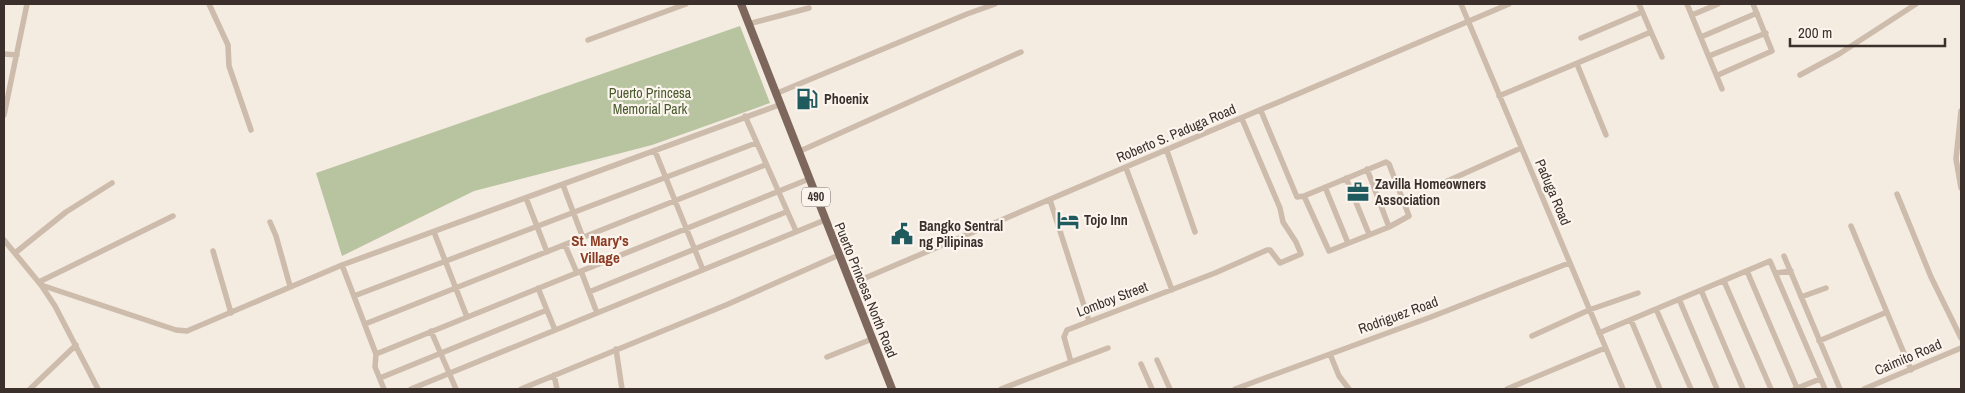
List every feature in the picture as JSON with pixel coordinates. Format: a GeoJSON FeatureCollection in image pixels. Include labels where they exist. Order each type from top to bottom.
{"type":"FeatureCollection","features":[{"type":"Feature","properties":{"kind":"main road","name":"Puerto Princesa North Road"},"geometry":{"type":"LineString","coordinates":[[740,4],[892,389]]}},
{"type":"Feature","properties":{"kind":"street"},"geometry":{"type":"LineString","coordinates":[[4,114],[27,4]]}},
{"type":"Feature","properties":{"kind":"street"},"geometry":{"type":"LineString","coordinates":[[209,4],[228,45],[229,66],[250,130]]}},
{"type":"Feature","properties":{"kind":"street"},"geometry":{"type":"LineString","coordinates":[[588,40],[686,4]]}},
{"type":"Feature","properties":{"kind":"street"},"geometry":{"type":"LineString","coordinates":[[775,94],[966,14],[995,4]]}},
{"type":"Feature","properties":{"kind":"street","name":"Paduga Road"},"geometry":{"type":"LineString","coordinates":[[1461,4],[1623,389]]}},
{"type":"Feature","properties":{"kind":"street","name":"Roberto S. Paduga Road"},"geometry":{"type":"LineString","coordinates":[[851,284],[1510,4]]}},
{"type":"Feature","properties":{"kind":"street"},"geometry":{"type":"LineString","coordinates":[[1639,4],[1662,58]]}},
{"type":"Feature","properties":{"kind":"street"},"geometry":{"type":"LineString","coordinates":[[1687,4],[1718,75],[1722,89]]}},
{"type":"Feature","properties":{"kind":"street"},"geometry":{"type":"LineString","coordinates":[[1692,15],[1718,4]]}},
{"type":"Feature","properties":{"kind":"street"},"geometry":{"type":"LineString","coordinates":[[1718,75],[1771,52],[1772,49],[1766,33],[1753,4]]}},
{"type":"Feature","properties":{"kind":"street"},"geometry":{"type":"LineString","coordinates":[[1800,75],[1839,54],[1916,4]]}},
{"type":"Feature","properties":{"kind":"street"},"geometry":{"type":"LineString","coordinates":[[748,24],[808,8]]}},
{"type":"Feature","properties":{"kind":"street"},"geometry":{"type":"LineString","coordinates":[[1581,38],[1642,12]]}},
{"type":"Feature","properties":{"kind":"street"},"geometry":{"type":"LineString","coordinates":[[1701,37],[1757,13]]}},
{"type":"Feature","properties":{"kind":"street"},"geometry":{"type":"LineString","coordinates":[[1499,96],[1651,32]]}},
{"type":"Feature","properties":{"kind":"street"},"geometry":{"type":"LineString","coordinates":[[1709,56],[1766,33]]}},
{"type":"Feature","properties":{"kind":"street"},"geometry":{"type":"LineString","coordinates":[[798,152],[1021,52]]}},
{"type":"Feature","properties":{"kind":"street"},"geometry":{"type":"LineString","coordinates":[[4,54],[17,55]]}},
{"type":"Feature","properties":{"kind":"street"},"geometry":{"type":"LineString","coordinates":[[1577,64],[1606,135]]}},
{"type":"Feature","properties":{"kind":"street"},"geometry":{"type":"LineString","coordinates":[[40,283],[176,330],[187,331],[342,265],[564,185],[779,104]]}},
{"type":"Feature","properties":{"kind":"street"},"geometry":{"type":"LineString","coordinates":[[1260,111],[1295,194],[1299,197],[1367,169],[1388,163],[1409,214],[1406,219],[1330,251],[1304,196]]}},
{"type":"Feature","properties":{"kind":"street"},"geometry":{"type":"LineString","coordinates":[[1961,111],[1956,159],[1961,188]]}},
{"type":"Feature","properties":{"kind":"street"},"geometry":{"type":"LineString","coordinates":[[745,116],[777,192],[796,231]]}},
{"type":"Feature","properties":{"kind":"street","name":"Lomboy Street"},"geometry":{"type":"LineString","coordinates":[[1071,362],[1064,334],[1067,330],[1172,290],[1267,250],[1270,250],[1280,263],[1301,253],[1283,222],[1280,208],[1242,118]]}},
{"type":"Feature","properties":{"kind":"street"},"geometry":{"type":"LineString","coordinates":[[354,296],[756,143]]}},
{"type":"Feature","properties":{"kind":"street"},"geometry":{"type":"LineString","coordinates":[[1434,187],[1521,148]]}},
{"type":"Feature","properties":{"kind":"street"},"geometry":{"type":"LineString","coordinates":[[655,150],[703,270]]}},
{"type":"Feature","properties":{"kind":"street"},"geometry":{"type":"LineString","coordinates":[[1167,151],[1195,232]]}},
{"type":"Feature","properties":{"kind":"street"},"geometry":{"type":"LineString","coordinates":[[365,324],[766,165]]}},
{"type":"Feature","properties":{"kind":"street"},"geometry":{"type":"LineString","coordinates":[[1126,168],[1172,290]]}},
{"type":"Feature","properties":{"kind":"street"},"geometry":{"type":"LineString","coordinates":[[1367,169],[1389,226]]}},
{"type":"Feature","properties":{"kind":"street"},"geometry":{"type":"LineString","coordinates":[[1346,178],[1369,234]]}},
{"type":"Feature","properties":{"kind":"street"},"geometry":{"type":"LineString","coordinates":[[376,354],[809,179]]}},
{"type":"Feature","properties":{"kind":"street"},"geometry":{"type":"LineString","coordinates":[[15,253],[66,212],[112,183]]}},
{"type":"Feature","properties":{"kind":"street"},"geometry":{"type":"LineString","coordinates":[[564,185],[583,238]]}},
{"type":"Feature","properties":{"kind":"street"},"geometry":{"type":"LineString","coordinates":[[1325,187],[1348,243]]}},
{"type":"Feature","properties":{"kind":"street"},"geometry":{"type":"LineString","coordinates":[[1897,194],[1931,277],[1961,338]]}},
{"type":"Feature","properties":{"kind":"street"},"geometry":{"type":"LineString","coordinates":[[526,198],[547,252]]}},
{"type":"Feature","properties":{"kind":"street"},"geometry":{"type":"LineString","coordinates":[[1050,200],[1090,321]]}},
{"type":"Feature","properties":{"kind":"street"},"geometry":{"type":"LineString","coordinates":[[589,292],[786,212]]}},
{"type":"Feature","properties":{"kind":"street"},"geometry":{"type":"LineString","coordinates":[[40,283],[173,216]]}},
{"type":"Feature","properties":{"kind":"street"},"geometry":{"type":"LineString","coordinates":[[411,389],[825,220]]}},
{"type":"Feature","properties":{"kind":"street"},"geometry":{"type":"LineString","coordinates":[[270,222],[276,236],[290,286]]}},
{"type":"Feature","properties":{"kind":"street"},"geometry":{"type":"LineString","coordinates":[[1851,226],[1911,370]]}},
{"type":"Feature","properties":{"kind":"street"},"geometry":{"type":"LineString","coordinates":[[434,232],[467,317]]}},
{"type":"Feature","properties":{"kind":"street"},"geometry":{"type":"LineString","coordinates":[[4,240],[40,283],[76,345],[98,389]]}},
{"type":"Feature","properties":{"kind":"street"},"geometry":{"type":"LineString","coordinates":[[565,245],[589,292],[597,313]]}},
{"type":"Feature","properties":{"kind":"street"},"geometry":{"type":"LineString","coordinates":[[213,251],[231,313]]}},
{"type":"Feature","properties":{"kind":"street"},"geometry":{"type":"LineString","coordinates":[[522,389],[554,374],[726,305],[838,255]]}},
{"type":"Feature","properties":{"kind":"street"},"geometry":{"type":"LineString","coordinates":[[1784,256],[1840,389]]}},
{"type":"Feature","properties":{"kind":"street"},"geometry":{"type":"LineString","coordinates":[[1599,333],[1770,261],[1825,389]]}},
{"type":"Feature","properties":{"kind":"street","name":"Rodriguez Road"},"geometry":{"type":"LineString","coordinates":[[1234,389],[1431,317],[1569,263]]}},
{"type":"Feature","properties":{"kind":"street"},"geometry":{"type":"LineString","coordinates":[[342,265],[376,354],[375,367],[384,389]]}},
{"type":"Feature","properties":{"kind":"street"},"geometry":{"type":"LineString","coordinates":[[1747,271],[1796,389],[1820,379]]}},
{"type":"Feature","properties":{"kind":"street"},"geometry":{"type":"LineString","coordinates":[[1776,273],[1791,271]]}},
{"type":"Feature","properties":{"kind":"street"},"geometry":{"type":"LineString","coordinates":[[1724,281],[1771,389]]}},
{"type":"Feature","properties":{"kind":"street"},"geometry":{"type":"LineString","coordinates":[[538,288],[555,330]]}},
{"type":"Feature","properties":{"kind":"street"},"geometry":{"type":"LineString","coordinates":[[1801,297],[1826,288]]}},
{"type":"Feature","properties":{"kind":"street"},"geometry":{"type":"LineString","coordinates":[[1701,290],[1743,389]]}},
{"type":"Feature","properties":{"kind":"street"},"geometry":{"type":"LineString","coordinates":[[1532,336],[1589,310],[1638,293]]}},
{"type":"Feature","properties":{"kind":"street"},"geometry":{"type":"LineString","coordinates":[[1679,299],[1718,389]]}},
{"type":"Feature","properties":{"kind":"street"},"geometry":{"type":"LineString","coordinates":[[1656,309],[1691,389]]}},
{"type":"Feature","properties":{"kind":"street"},"geometry":{"type":"LineString","coordinates":[[380,378],[547,310]]}},
{"type":"Feature","properties":{"kind":"street"},"geometry":{"type":"LineString","coordinates":[[1819,341],[1887,312]]}},
{"type":"Feature","properties":{"kind":"street"},"geometry":{"type":"LineString","coordinates":[[1631,320],[1660,389]]}},
{"type":"Feature","properties":{"kind":"street"},"geometry":{"type":"LineString","coordinates":[[432,331],[456,389]]}},
{"type":"Feature","properties":{"kind":"street"},"geometry":{"type":"LineString","coordinates":[[827,358],[872,339]]}},
{"type":"Feature","properties":{"kind":"street"},"geometry":{"type":"LineString","coordinates":[[30,389],[76,345]]}},
{"type":"Feature","properties":{"kind":"street"},"geometry":{"type":"LineString","coordinates":[[1001,389],[1108,348]]}},
{"type":"Feature","properties":{"kind":"street"},"geometry":{"type":"LineString","coordinates":[[1508,389],[1605,348]]}},
{"type":"Feature","properties":{"kind":"street","name":"Caimito Road"},"geometry":{"type":"LineString","coordinates":[[1864,389],[1961,348]]}},
{"type":"Feature","properties":{"kind":"street"},"geometry":{"type":"LineString","coordinates":[[616,349],[622,389]]}},
{"type":"Feature","properties":{"kind":"street"},"geometry":{"type":"LineString","coordinates":[[1330,354],[1339,376],[1349,389]]}},
{"type":"Feature","properties":{"kind":"street"},"geometry":{"type":"LineString","coordinates":[[1157,360],[1170,389]]}},
{"type":"Feature","properties":{"kind":"street"},"geometry":{"type":"LineString","coordinates":[[1141,364],[1152,389]]}},
{"type":"Feature","properties":{"kind":"street"},"geometry":{"type":"LineString","coordinates":[[554,374],[557,389]]}},
{"type":"Feature","properties":{"kind":"green space","name":"Puerto Princesa Memorial Park"},"geometry":{"type":"Polygon","coordinates":[[[740,26],[770,103],[652,145],[474,191],[342,256],[316,173],[740,26]]]}},
{"type":"Feature","properties":{"kind":"place","name":"Phoenix"},"geometry":{"type":"Point","coordinates":[807,99]}},
{"type":"Feature","properties":{"kind":"place","name":"Zavilla Homeowners Association"},"geometry":{"type":"Point","coordinates":[1358,192]}},
{"type":"Feature","properties":{"kind":"place","name":"Tojo Inn"},"geometry":{"type":"Point","coordinates":[1068,220]}},
{"type":"Feature","properties":{"kind":"place","name":"Bangko Sentral ng Pilipinas"},"geometry":{"type":"Point","coordinates":[902,234]}},
{"type":"Feature","properties":{"kind":"district","name":"St. Mary's Village"},"geometry":{"type":"Point","coordinates":[600,248]}}]}
